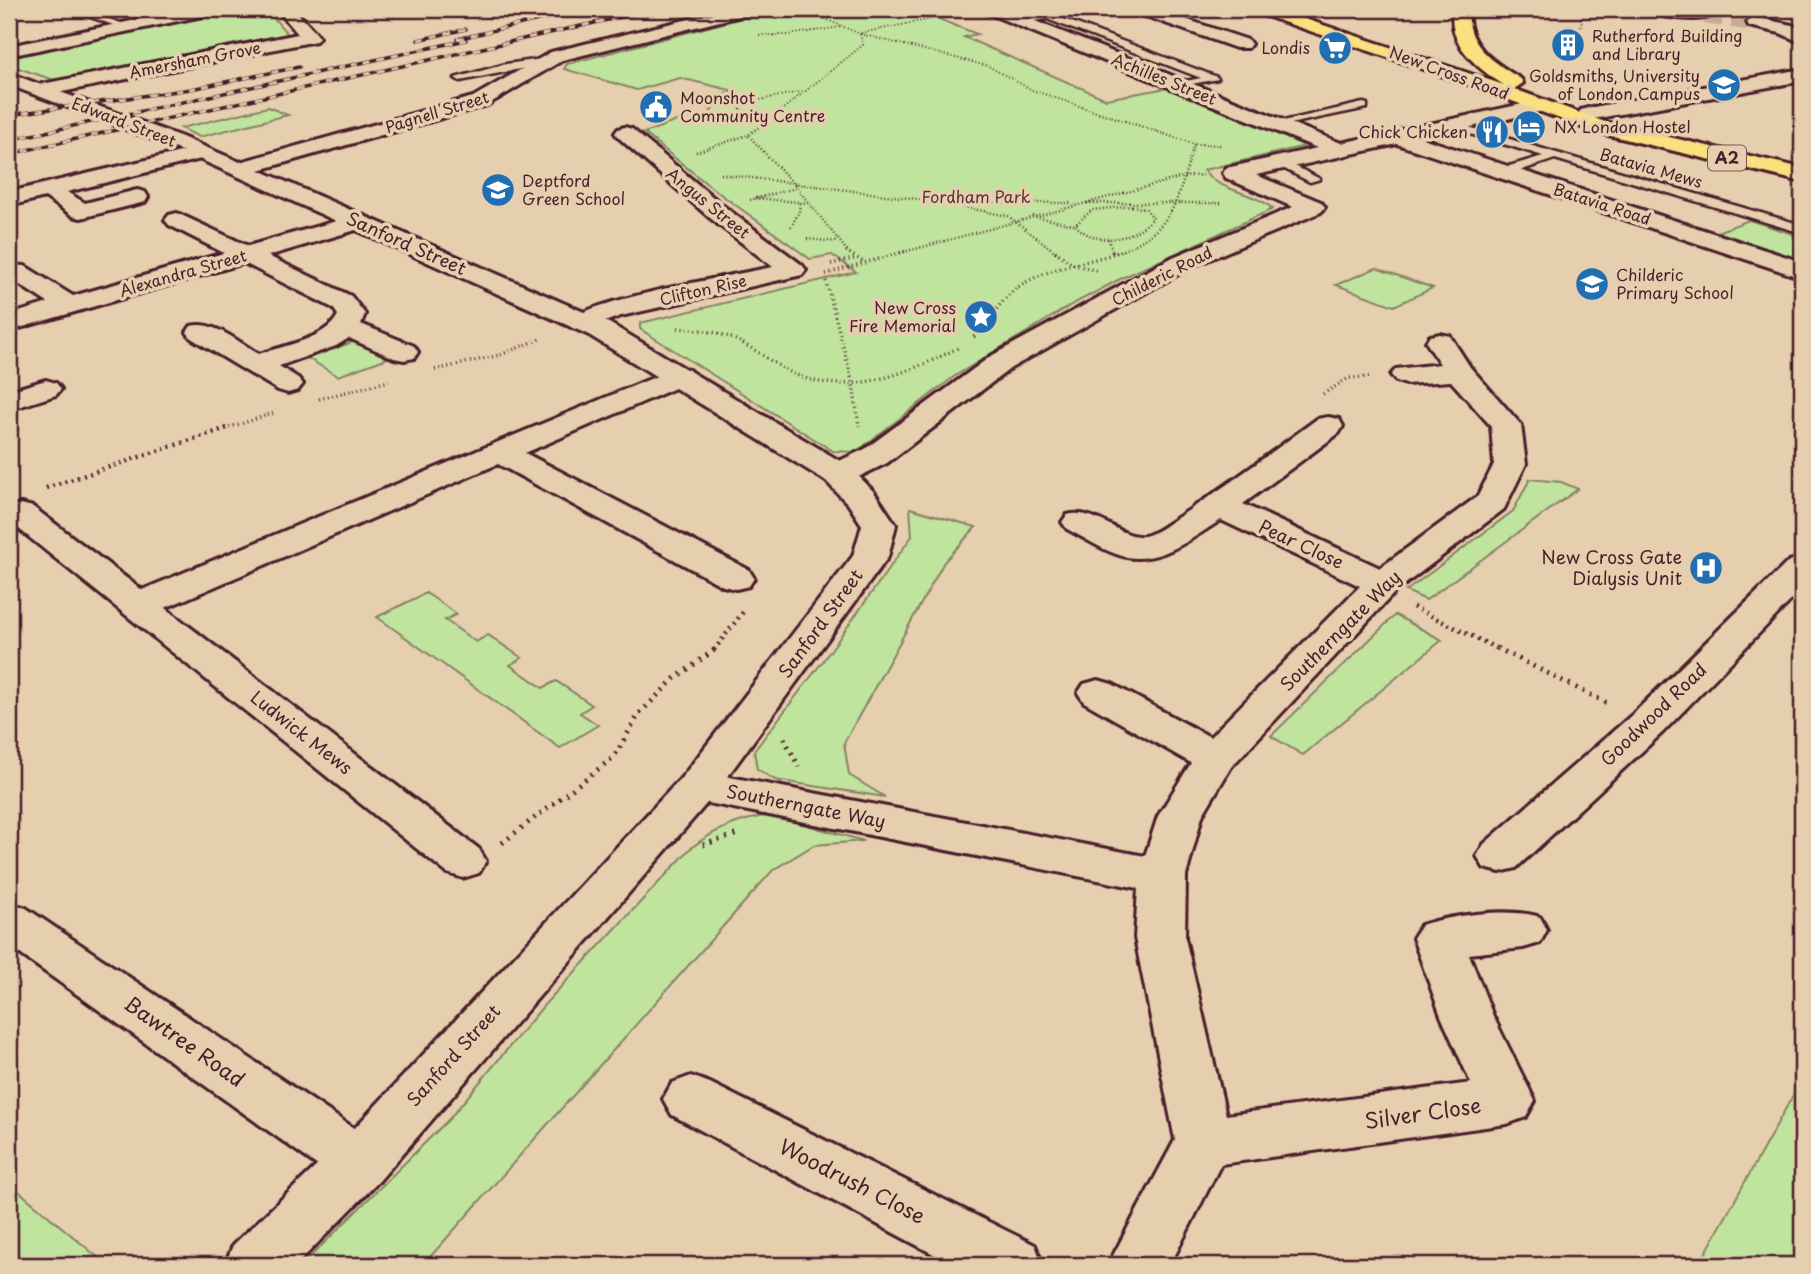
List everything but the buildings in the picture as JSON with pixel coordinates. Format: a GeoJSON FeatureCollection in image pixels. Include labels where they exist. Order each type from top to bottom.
{"type":"FeatureCollection","features":[{"type":"Feature","properties":{"kind":"highway","name":"New Cross Road"},"geometry":{"type":"LineString","coordinates":[[1260,9],[1406,57],[1623,135],[1652,139],[1802,175]]}},
{"type":"Feature","properties":{"kind":"highway","name":"A2"},"geometry":{"type":"LineString","coordinates":[[1461,9],[1459,22],[1475,53],[1517,85],[1639,131],[1652,139]]}},
{"type":"Feature","properties":{"kind":"highway","name":"A2"},"geometry":{"type":"LineString","coordinates":[[1406,57],[1441,62],[1464,61],[1475,53]]}},
{"type":"Feature","properties":{"kind":"street"},"geometry":{"type":"LineString","coordinates":[[9,51],[212,9]]}},
{"type":"Feature","properties":{"kind":"street","name":"Amersham Grove"},"geometry":{"type":"LineString","coordinates":[[42,90],[310,37],[285,9]]}},
{"type":"Feature","properties":{"kind":"street","name":"Pagnell Street"},"geometry":{"type":"LineString","coordinates":[[238,169],[480,101],[498,93],[542,62],[581,49],[750,9]]}},
{"type":"Feature","properties":{"kind":"street","name":"Achilles Street"},"geometry":{"type":"LineString","coordinates":[[991,9],[1337,149]]}},
{"type":"Feature","properties":{"kind":"street"},"geometry":{"type":"LineString","coordinates":[[1140,9],[1242,44]]}},
{"type":"Feature","properties":{"kind":"street"},"geometry":{"type":"LineString","coordinates":[[1650,9],[1705,15]]}},
{"type":"Feature","properties":{"kind":"street"},"geometry":{"type":"LineString","coordinates":[[1755,22],[1786,29],[1802,38]]}},
{"type":"Feature","properties":{"kind":"street"},"geometry":{"type":"LineString","coordinates":[[1588,114],[1802,75]]}},
{"type":"Feature","properties":{"kind":"street","name":"Edward Street"},"geometry":{"type":"LineString","coordinates":[[9,79],[238,169]]}},
{"type":"Feature","properties":{"kind":"street"},"geometry":{"type":"LineString","coordinates":[[1401,138],[1541,106]]}},
{"type":"Feature","properties":{"kind":"street","name":"Angus Street"},"geometry":{"type":"LineString","coordinates":[[625,133],[668,169],[806,272]]}},
{"type":"Feature","properties":{"kind":"street","name":"Childeric Road"},"geometry":{"type":"LineString","coordinates":[[857,465],[1001,362],[1182,262],[1313,207],[1234,173],[1337,149],[1401,138]]}},
{"type":"Feature","properties":{"kind":"street","name":"Batavia Road"},"geometry":{"type":"LineString","coordinates":[[1401,138],[1802,270]]}},
{"type":"Feature","properties":{"kind":"street"},"geometry":{"type":"LineString","coordinates":[[9,199],[202,153]]}},
{"type":"Feature","properties":{"kind":"street","name":"Sanford Street"},"geometry":{"type":"LineString","coordinates":[[238,169],[618,338],[679,376],[857,465],[862,499],[879,526],[870,557],[698,786],[359,1163],[255,1265]]}},
{"type":"Feature","properties":{"kind":"street"},"geometry":{"type":"LineString","coordinates":[[49,190],[81,211],[136,197]]}},
{"type":"Feature","properties":{"kind":"street"},"geometry":{"type":"LineString","coordinates":[[177,220],[342,302],[352,314],[346,328],[326,340],[256,365]]}},
{"type":"Feature","properties":{"kind":"street","name":"Alexandra Street"},"geometry":{"type":"LineString","coordinates":[[9,323],[358,222]]}},
{"type":"Feature","properties":{"kind":"street"},"geometry":{"type":"LineString","coordinates":[[9,273],[16,271],[69,305]]}},
{"type":"Feature","properties":{"kind":"street","name":"Clifton Rise"},"geometry":{"type":"LineString","coordinates":[[582,322],[613,310],[806,272]]}},
{"type":"Feature","properties":{"kind":"street"},"geometry":{"type":"LineString","coordinates":[[346,328],[362,332],[404,352]]}},
{"type":"Feature","properties":{"kind":"street"},"geometry":{"type":"LineString","coordinates":[[201,332],[288,384]]}},
{"type":"Feature","properties":{"kind":"street","name":"Southerngate Way"},"geometry":{"type":"LineString","coordinates":[[1204,1142],[1160,938],[1162,876],[1180,816],[1215,758],[1380,586],[1492,502],[1510,464],[1506,425],[1449,357],[1406,375]]}},
{"type":"Feature","properties":{"kind":"street"},"geometry":{"type":"LineString","coordinates":[[139,605],[679,376]]}},
{"type":"Feature","properties":{"kind":"street"},"geometry":{"type":"LineString","coordinates":[[9,401],[46,389]]}},
{"type":"Feature","properties":{"kind":"street"},"geometry":{"type":"LineString","coordinates":[[1079,522],[1129,547],[1155,546],[1219,506],[1328,426]]}},
{"type":"Feature","properties":{"kind":"street"},"geometry":{"type":"LineString","coordinates":[[499,452],[736,578]]}},
{"type":"Feature","properties":{"kind":"street","name":"Pear Close"},"geometry":{"type":"LineString","coordinates":[[1219,506],[1380,586]]}},
{"type":"Feature","properties":{"kind":"street","name":"Ludwick Mews"},"geometry":{"type":"LineString","coordinates":[[21,513],[463,860]]}},
{"type":"Feature","properties":{"kind":"street","name":"Goodwood Road"},"geometry":{"type":"LineString","coordinates":[[1500,856],[1648,723],[1786,609],[1802,569]]}},
{"type":"Feature","properties":{"kind":"street"},"geometry":{"type":"LineString","coordinates":[[1098,693],[1215,758]]}},
{"type":"Feature","properties":{"kind":"street","name":"Southerngate Way"},"geometry":{"type":"LineString","coordinates":[[698,786],[1162,876]]}},
{"type":"Feature","properties":{"kind":"street","name":"Bawtree Road"},"geometry":{"type":"LineString","coordinates":[[9,921],[359,1163]]}},
{"type":"Feature","properties":{"kind":"street","name":"Silver Close"},"geometry":{"type":"LineString","coordinates":[[1204,1142],[1507,1101],[1467,1016],[1438,939],[1523,930]]}},
{"type":"Feature","properties":{"kind":"street","name":"Woodrush Close"},"geometry":{"type":"LineString","coordinates":[[691,1099],[1013,1265]]}},
{"type":"Feature","properties":{"kind":"street"},"geometry":{"type":"LineString","coordinates":[[1138,1265],[1204,1142]]}},
{"type":"Feature","properties":{"kind":"lane"},"geometry":{"type":"LineString","coordinates":[[71,9],[125,26]]}},
{"type":"Feature","properties":{"kind":"lane"},"geometry":{"type":"LineString","coordinates":[[1019,20],[1048,16],[1213,79],[1180,85]]}},
{"type":"Feature","properties":{"kind":"lane"},"geometry":{"type":"LineString","coordinates":[[460,78],[542,62]]}},
{"type":"Feature","properties":{"kind":"lane"},"geometry":{"type":"LineString","coordinates":[[1275,124],[1363,106]]}},
{"type":"Feature","properties":{"kind":"lane","name":"Batavia Mews"},"geometry":{"type":"LineString","coordinates":[[1451,125],[1802,229]]}},
{"type":"Feature","properties":{"kind":"lane"},"geometry":{"type":"LineString","coordinates":[[1503,172],[1554,156]]}},
{"type":"Feature","properties":{"kind":"lane"},"geometry":{"type":"LineString","coordinates":[[1279,162],[1314,179]]}},
{"type":"Feature","properties":{"kind":"path"},"geometry":{"type":"LineString","coordinates":[[802,9],[860,34],[988,66],[1032,90],[1194,144],[1175,202],[1160,230],[1134,247],[1072,264],[1022,285],[1007,297],[972,339]]}},
{"type":"Feature","properties":{"kind":"path"},"geometry":{"type":"LineString","coordinates":[[860,34],[967,13]]}},
{"type":"Feature","properties":{"kind":"path"},"geometry":{"type":"LineString","coordinates":[[1581,26],[1582,16]]}},
{"type":"Feature","properties":{"kind":"path"},"geometry":{"type":"LineString","coordinates":[[788,36],[842,27]]}},
{"type":"Feature","properties":{"kind":"path"},"geometry":{"type":"LineString","coordinates":[[668,169],[748,135],[809,90],[863,45],[860,34]]}},
{"type":"Feature","properties":{"kind":"path"},"geometry":{"type":"LineString","coordinates":[[764,123],[734,105],[809,90]]}},
{"type":"Feature","properties":{"kind":"path"},"geometry":{"type":"LineString","coordinates":[[748,135],[793,183],[838,242],[865,263],[1183,177]]}},
{"type":"Feature","properties":{"kind":"path"},"geometry":{"type":"LineString","coordinates":[[668,169],[941,202],[1008,216],[1072,264],[1142,286]]}},
{"type":"Feature","properties":{"kind":"path"},"geometry":{"type":"LineString","coordinates":[[741,203],[796,188]]}},
{"type":"Feature","properties":{"kind":"path"},"geometry":{"type":"LineString","coordinates":[[754,198],[808,203]]}},
{"type":"Feature","properties":{"kind":"path"},"geometry":{"type":"LineString","coordinates":[[941,202],[1230,203]]}},
{"type":"Feature","properties":{"kind":"path"},"geometry":{"type":"LineString","coordinates":[[788,230],[793,224],[800,203]]}},
{"type":"Feature","properties":{"kind":"path"},"geometry":{"type":"LineString","coordinates":[[1075,225],[1079,217],[1087,212],[1122,206],[1150,212],[1153,218],[1141,229]]}},
{"type":"Feature","properties":{"kind":"path"},"geometry":{"type":"LineString","coordinates":[[1031,216],[1075,225],[1083,234],[1108,239],[1141,229],[1160,230]]}},
{"type":"Feature","properties":{"kind":"path"},"geometry":{"type":"LineString","coordinates":[[799,238],[838,242]]}},
{"type":"Feature","properties":{"kind":"path"},"geometry":{"type":"LineString","coordinates":[[1108,239],[1113,254]]}},
{"type":"Feature","properties":{"kind":"path"},"geometry":{"type":"LineString","coordinates":[[831,264],[857,258]]}},
{"type":"Feature","properties":{"kind":"path"},"geometry":{"type":"LineString","coordinates":[[806,272],[825,277],[853,384],[861,443],[857,465]]}},
{"type":"Feature","properties":{"kind":"path"},"geometry":{"type":"LineString","coordinates":[[674,327],[727,336],[794,375],[826,384],[853,384],[902,374],[962,347]]}},
{"type":"Feature","properties":{"kind":"path"},"geometry":{"type":"LineString","coordinates":[[1328,426],[1312,404],[1329,389],[1349,378],[1406,375]]}},
{"type":"Feature","properties":{"kind":"path"},"geometry":{"type":"LineString","coordinates":[[463,860],[506,841],[614,757],[639,714],[674,679],[717,648],[746,608],[736,578]]}},
{"type":"Feature","properties":{"kind":"path"},"geometry":{"type":"LineString","coordinates":[[1380,586],[1648,723]]}},
{"type":"Feature","properties":{"kind":"path"},"geometry":{"type":"LineString","coordinates":[[764,700],[821,810]]}},
{"type":"Feature","properties":{"kind":"path"},"geometry":{"type":"LineString","coordinates":[[691,848],[743,833]]}},
{"type":"Feature","properties":{"kind":"green space"},"geometry":{"type":"Polygon","coordinates":[[[207,9],[266,9],[290,37],[57,81],[9,65],[9,49],[207,9]]]}},
{"type":"Feature","properties":{"kind":"green space","name":"Fordham Park"},"geometry":{"type":"Polygon","coordinates":[[[777,9],[885,9],[949,14],[954,16],[938,19],[977,34],[964,37],[1106,99],[1167,88],[1305,146],[1204,170],[1218,183],[1256,198],[1273,209],[1122,278],[1071,305],[955,376],[856,452],[833,451],[640,329],[640,323],[856,272],[832,255],[810,259],[712,188],[644,133],[685,118],[707,116],[713,109],[696,104],[734,91],[680,78],[637,90],[564,69],[567,64],[777,9]]]}},
{"type":"Feature","properties":{"kind":"green space"},"geometry":{"type":"Polygon","coordinates":[[[268,107],[288,115],[199,137],[181,128],[268,107]]]}},
{"type":"Feature","properties":{"kind":"green space"},"geometry":{"type":"Polygon","coordinates":[[[1749,220],[1802,237],[1802,260],[1717,232],[1749,220]]]}},
{"type":"Feature","properties":{"kind":"green space"},"geometry":{"type":"Polygon","coordinates":[[[1376,268],[1433,288],[1394,306],[1336,285],[1376,268]]]}},
{"type":"Feature","properties":{"kind":"green space"},"geometry":{"type":"Polygon","coordinates":[[[356,341],[388,358],[338,376],[307,358],[356,341]]]}},
{"type":"Feature","properties":{"kind":"green space"},"geometry":{"type":"Polygon","coordinates":[[[1530,479],[1561,482],[1578,489],[1426,600],[1406,591],[1513,511],[1530,479]]]}},
{"type":"Feature","properties":{"kind":"green space"},"geometry":{"type":"Polygon","coordinates":[[[910,508],[976,527],[944,562],[844,743],[849,775],[885,797],[775,780],[757,769],[754,751],[823,661],[912,536],[910,508]]]}},
{"type":"Feature","properties":{"kind":"green space"},"geometry":{"type":"Polygon","coordinates":[[[426,593],[457,614],[445,620],[476,642],[488,635],[522,658],[510,665],[543,688],[556,681],[592,705],[580,713],[598,725],[560,748],[377,617],[426,593]]]}},
{"type":"Feature","properties":{"kind":"green space"},"geometry":{"type":"Polygon","coordinates":[[[1395,615],[1442,640],[1303,755],[1271,736],[1395,615]]]}},
{"type":"Feature","properties":{"kind":"green space"},"geometry":{"type":"Polygon","coordinates":[[[770,815],[864,841],[814,845],[773,870],[423,1265],[302,1265],[450,1118],[545,1004],[691,848],[728,826],[770,815]]]}},
{"type":"Feature","properties":{"kind":"green space"},"geometry":{"type":"Polygon","coordinates":[[[1802,1079],[1802,1265],[1699,1265],[1802,1079]]]}},
{"type":"Feature","properties":{"kind":"green space"},"geometry":{"type":"Polygon","coordinates":[[[9,1183],[107,1265],[9,1265],[9,1183]]]}},
{"type":"Feature","properties":{"kind":"tunnel"},"geometry":{"type":"LineString","coordinates":[[1705,15],[1755,22]]}},
{"type":"Feature","properties":{"kind":"railway"},"geometry":{"type":"LineString","coordinates":[[457,39],[586,9]]}},
{"type":"Feature","properties":{"kind":"railway"},"geometry":{"type":"LineString","coordinates":[[579,15],[606,9]]}},
{"type":"Feature","properties":{"kind":"railway"},"geometry":{"type":"LineString","coordinates":[[9,154],[657,9]]}},
{"type":"Feature","properties":{"kind":"railway"},"geometry":{"type":"LineString","coordinates":[[418,40],[466,29]]}},
{"type":"Feature","properties":{"kind":"railway"},"geometry":{"type":"LineString","coordinates":[[9,140],[466,40]]}},
{"type":"Feature","properties":{"kind":"railway"},"geometry":{"type":"LineString","coordinates":[[9,115],[191,89],[299,67]]}},
{"type":"Feature","properties":{"kind":"place","name":"Rutherford Building and Library"},"geometry":{"type":"Point","coordinates":[1568,45]}},
{"type":"Feature","properties":{"kind":"place","name":"Londis"},"geometry":{"type":"Point","coordinates":[1335,48]}},
{"type":"Feature","properties":{"kind":"place","name":"Goldsmiths, University of London Campus"},"geometry":{"type":"Point","coordinates":[1724,85]}},
{"type":"Feature","properties":{"kind":"place","name":"Moonshot Community Centre"},"geometry":{"type":"Point","coordinates":[656,107]}},
{"type":"Feature","properties":{"kind":"place","name":"NX London Hostel"},"geometry":{"type":"Point","coordinates":[1529,127]}},
{"type":"Feature","properties":{"kind":"place","name":"Chick Chicken"},"geometry":{"type":"Point","coordinates":[1492,132]}},
{"type":"Feature","properties":{"kind":"place","name":"Deptford Green School"},"geometry":{"type":"Point","coordinates":[498,190]}},
{"type":"Feature","properties":{"kind":"place","name":"Childeric Primary School"},"geometry":{"type":"Point","coordinates":[1592,284]}},
{"type":"Feature","properties":{"kind":"place","name":"New Cross Fire Memorial"},"geometry":{"type":"Point","coordinates":[981,317]}},
{"type":"Feature","properties":{"kind":"place","name":"New Cross Gate Dialysis Unit"},"geometry":{"type":"Point","coordinates":[1706,568]}}]}
